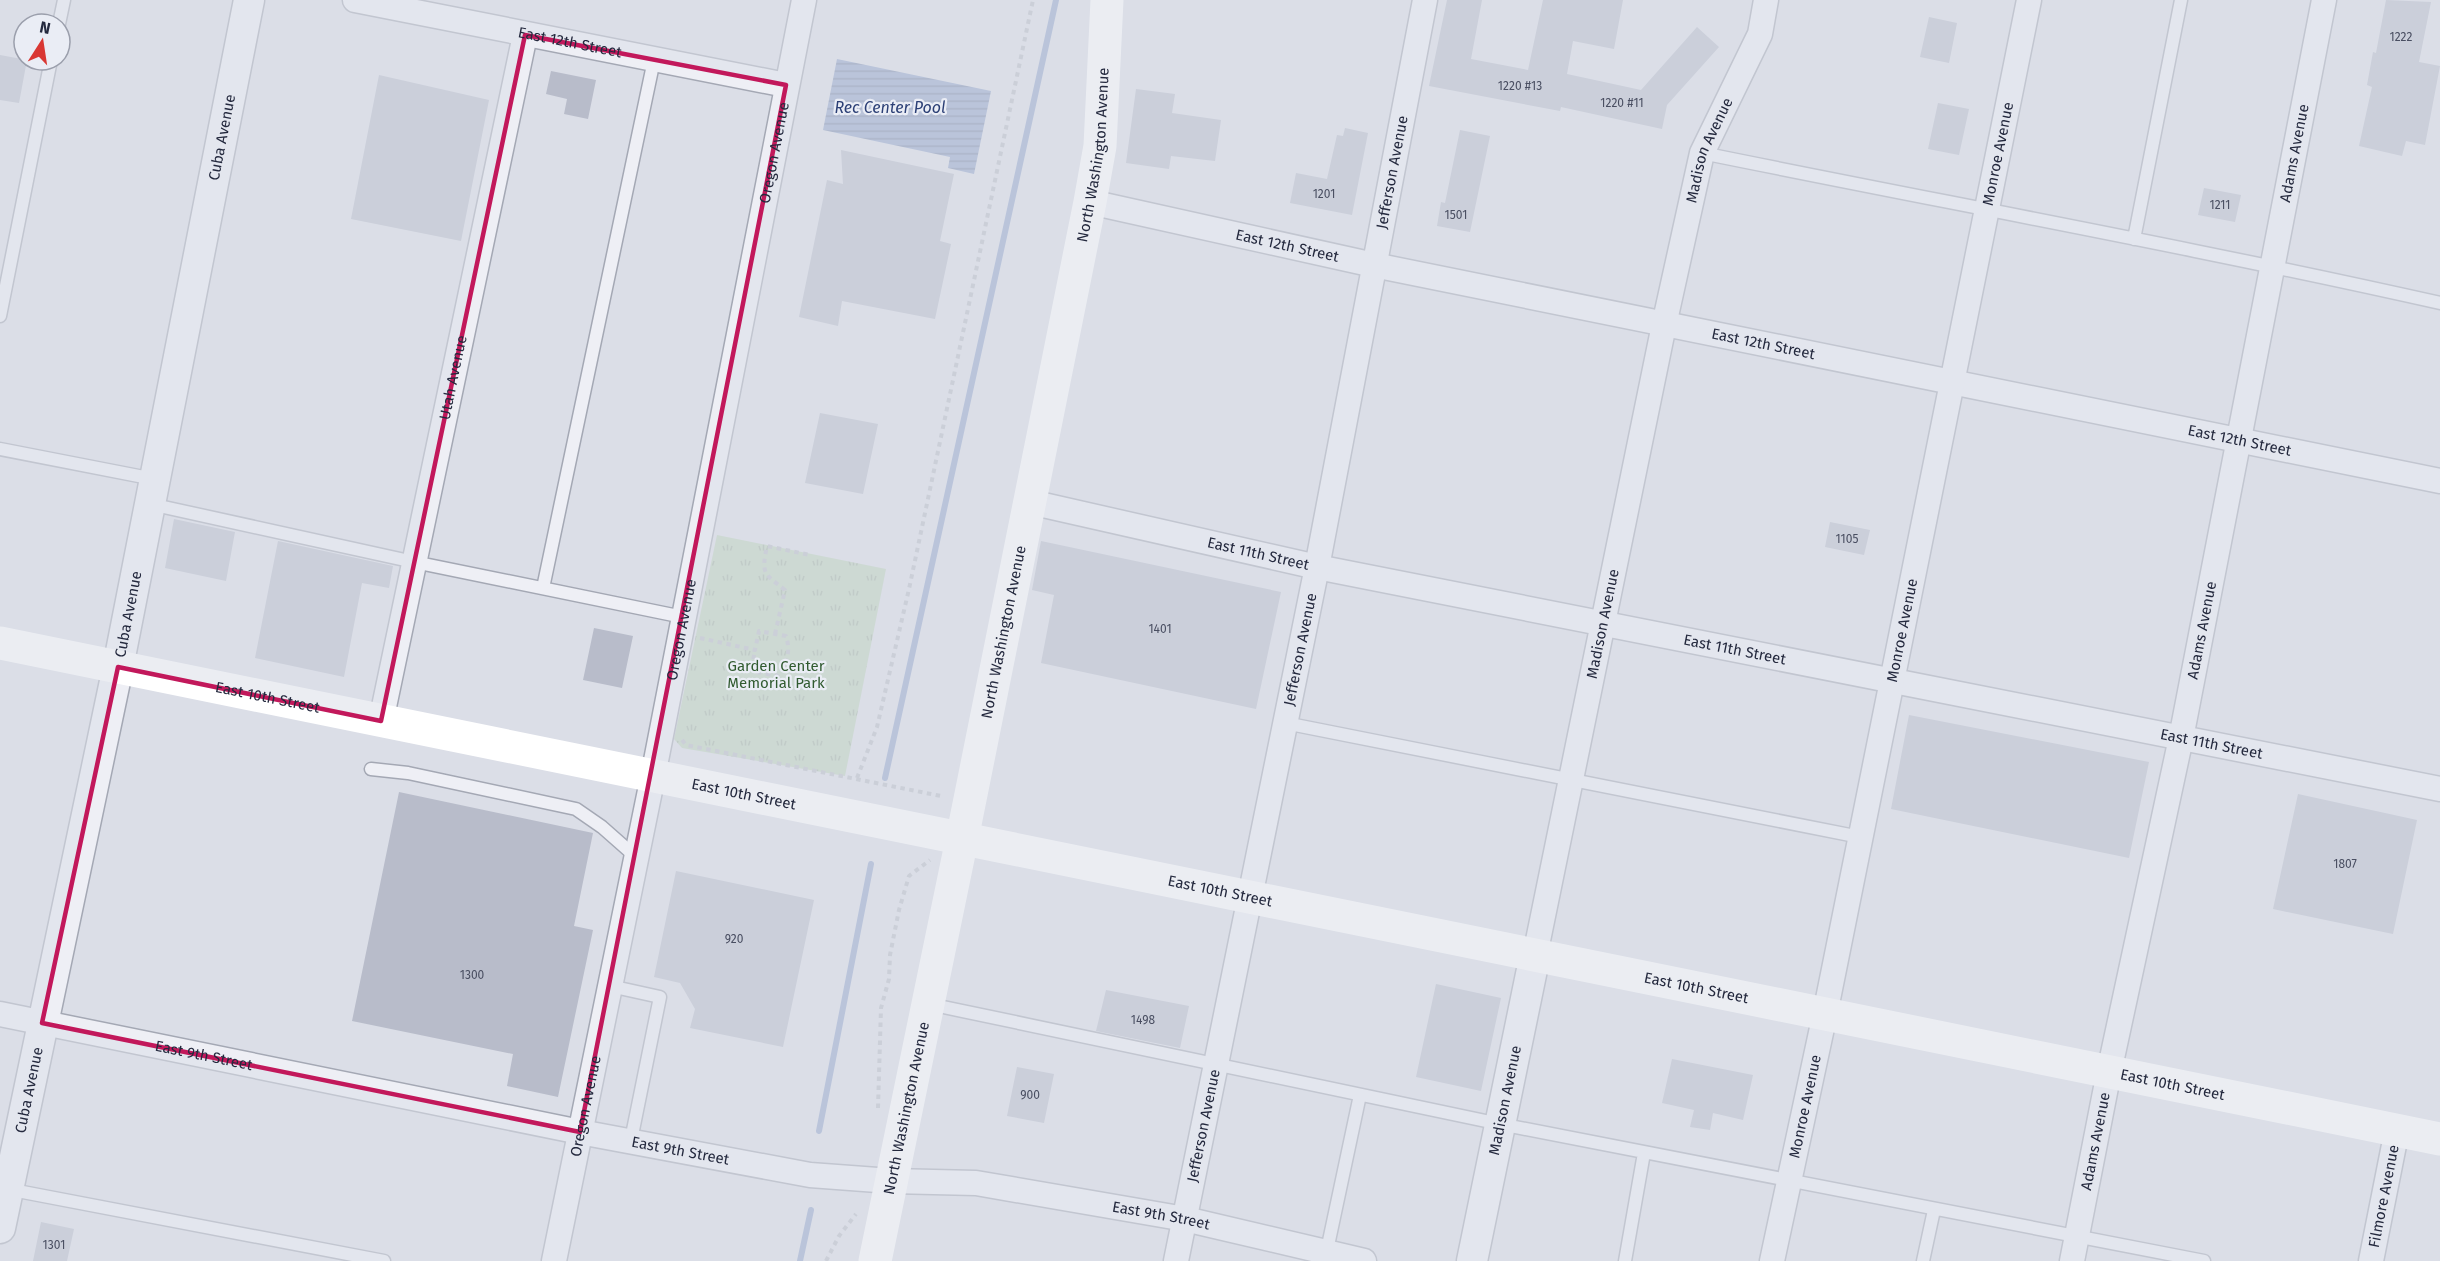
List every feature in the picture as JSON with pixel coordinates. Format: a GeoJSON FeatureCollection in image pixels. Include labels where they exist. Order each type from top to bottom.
{"type":"FeatureCollection","features":[{"type":"Feature","properties":{"kind":"main road","name":"North Washington Avenue"},"geometry":{"type":"LineString","coordinates":[[875,1261],[879,1180],[928,1004],[1090,202],[1100,146],[1107,0]]}},
{"type":"Feature","properties":{"kind":"main road","name":"East 10th Street"},"geometry":{"type":"LineString","coordinates":[[0,644],[2440,1139]]}},
{"type":"Feature","properties":{"kind":"street","name":"Cuba Avenue"},"geometry":{"type":"LineString","coordinates":[[0,1228],[4,1188],[42,1023],[118,667],[249,0]]}},
{"type":"Feature","properties":{"kind":"street","name":"East 12th Street"},"geometry":{"type":"LineString","coordinates":[[355,0],[786,85]]}},
{"type":"Feature","properties":{"kind":"street","name":"Oregon Avenue"},"geometry":{"type":"LineString","coordinates":[[554,1261],[653,776],[692,622],[786,85],[804,0]]}},
{"type":"Feature","properties":{"kind":"street","name":"Jefferson Avenue"},"geometry":{"type":"LineString","coordinates":[[1176,1261],[1317,567],[1425,0]]}},
{"type":"Feature","properties":{"kind":"street","name":"Madison Avenue"},"geometry":{"type":"LineString","coordinates":[[1472,1261],[1664,325],[1702,153],[1760,34],[1767,0]]}},
{"type":"Feature","properties":{"kind":"street","name":"Monroe Avenue"},"geometry":{"type":"LineString","coordinates":[[1772,1261],[1825,1014],[2029,0]]}},
{"type":"Feature","properties":{"kind":"street","name":"Adams Avenue"},"geometry":{"type":"LineString","coordinates":[[2072,1261],[2109,1072],[2181,738],[2237,439],[2324,0]]}},
{"type":"Feature","properties":{"kind":"street","name":"Utah Avenue"},"geometry":{"type":"LineString","coordinates":[[381,721],[525,35]]}},
{"type":"Feature","properties":{"kind":"street","name":"East 12th Street"},"geometry":{"type":"LineString","coordinates":[[1090,202],[1374,265],[1664,325],[2440,481]]}},
{"type":"Feature","properties":{"kind":"street","name":"East 11th Street"},"geometry":{"type":"LineString","coordinates":[[1030,502],[1317,567],[2440,789]]}},
{"type":"Feature","properties":{"kind":"street","name":"East 9th Street"},"geometry":{"type":"LineString","coordinates":[[0,1014],[580,1132],[810,1175],[976,1183],[1185,1219],[1326,1257],[1364,1261]]}},
{"type":"Feature","properties":{"kind":"street","name":"Filmore Avenue"},"geometry":{"type":"LineString","coordinates":[[2371,1261],[2397,1130]]}},
{"type":"Feature","properties":{"kind":"lane"},"geometry":{"type":"LineString","coordinates":[[2134,239],[2181,0]]}},
{"type":"Feature","properties":{"kind":"lane"},"geometry":{"type":"LineString","coordinates":[[543,588],[654,60]]}},
{"type":"Feature","properties":{"kind":"lane"},"geometry":{"type":"LineString","coordinates":[[0,316],[49,72]]}},
{"type":"Feature","properties":{"kind":"lane"},"geometry":{"type":"LineString","coordinates":[[1702,153],[2272,266],[2440,303]]}},
{"type":"Feature","properties":{"kind":"lane"},"geometry":{"type":"LineString","coordinates":[[0,449],[414,562],[543,588],[692,622]]}},
{"type":"Feature","properties":{"kind":"lane"},"geometry":{"type":"LineString","coordinates":[[1285,723],[1860,837]]}},
{"type":"Feature","properties":{"kind":"lane"},"geometry":{"type":"LineString","coordinates":[[371,769],[408,773],[576,809],[602,827],[636,857]]}},
{"type":"Feature","properties":{"kind":"lane"},"geometry":{"type":"LineString","coordinates":[[610,986],[660,997],[631,1140]]}},
{"type":"Feature","properties":{"kind":"lane"},"geometry":{"type":"LineString","coordinates":[[928,1004],[1500,1124],[2204,1261]]}},
{"type":"Feature","properties":{"kind":"lane"},"geometry":{"type":"LineString","coordinates":[[1326,1257],[1360,1095]]}},
{"type":"Feature","properties":{"kind":"lane"},"geometry":{"type":"LineString","coordinates":[[1625,1261],[1644,1153]]}},
{"type":"Feature","properties":{"kind":"lane"},"geometry":{"type":"LineString","coordinates":[[4,1188],[384,1261]]}},
{"type":"Feature","properties":{"kind":"lane"},"geometry":{"type":"LineString","coordinates":[[1923,1261],[1934,1210]]}},
{"type":"Feature","properties":{"kind":"path"},"geometry":{"type":"LineString","coordinates":[[857,778],[877,727],[909,589],[1033,0]]}},
{"type":"Feature","properties":{"kind":"path"},"geometry":{"type":"LineString","coordinates":[[776,634],[785,590],[766,574],[763,565],[767,546],[810,555]]}},
{"type":"Feature","properties":{"kind":"path"},"geometry":{"type":"LineString","coordinates":[[692,622],[699,638],[697,649]]}},
{"type":"Feature","properties":{"kind":"path"},"geometry":{"type":"LineString","coordinates":[[759,631],[786,636],[789,648],[786,665],[777,676],[757,672],[753,661],[755,650],[759,631]]}},
{"type":"Feature","properties":{"kind":"path"},"geometry":{"type":"LineString","coordinates":[[699,638],[755,650]]}},
{"type":"Feature","properties":{"kind":"path"},"geometry":{"type":"LineString","coordinates":[[679,736],[686,745],[941,796]]}},
{"type":"Feature","properties":{"kind":"path"},"geometry":{"type":"LineString","coordinates":[[878,1115],[881,1008],[889,979],[890,956],[899,910],[909,876],[930,860]]}},
{"type":"Feature","properties":{"kind":"path"},"geometry":{"type":"LineString","coordinates":[[826,1261],[839,1236],[879,1180]]}},
{"type":"Feature","properties":{"kind":"highlighted area"},"geometry":{"type":"Polygon","coordinates":[[[525,35],[786,85],[580,1132],[42,1023],[118,667],[381,721],[525,35]]]}},
{"type":"Feature","properties":{"kind":"green space","name":"Garden Center Memorial Park"},"geometry":{"type":"Polygon","coordinates":[[[717,535],[886,569],[845,776],[682,748],[674,739],[717,535]]]}},
{"type":"Feature","properties":{"kind":"water","name":"Rec Center Pool"},"geometry":{"type":"Polygon","coordinates":[[[837,59],[991,91],[974,174],[948,168],[950,157],[823,130],[837,59]]]}},
{"type":"Feature","properties":{"kind":"building"},"geometry":{"type":"Polygon","coordinates":[[[1447,0],[1482,0],[1471,59],[1528,70],[1543,0],[1623,0],[1614,49],[1573,41],[1567,74],[1641,90],[1697,27],[1719,47],[1667,105],[1662,129],[1561,107],[1560,111],[1429,86],[1447,0]]]}},
{"type":"Feature","properties":{"kind":"building"},"geometry":{"type":"Polygon","coordinates":[[[2386,0],[2431,2],[2419,62],[2440,66],[2425,145],[2406,141],[2402,156],[2359,146],[2372,87],[2367,85],[2373,52],[2376,53],[2386,0]]]}},
{"type":"Feature","properties":{"kind":"building"},"geometry":{"type":"Polygon","coordinates":[[[1929,17],[1957,23],[1949,63],[1920,57],[1929,17]]]}},
{"type":"Feature","properties":{"kind":"building"},"geometry":{"type":"Polygon","coordinates":[[[0,55],[12,57],[12,72],[25,72],[19,103],[0,100],[0,55]]]}},
{"type":"Feature","properties":{"kind":"building"},"geometry":{"type":"Polygon","coordinates":[[[551,71],[596,80],[588,119],[564,114],[567,99],[546,94],[551,71]]]}},
{"type":"Feature","properties":{"kind":"building"},"geometry":{"type":"Polygon","coordinates":[[[379,75],[489,100],[461,241],[351,219],[379,75]]]}},
{"type":"Feature","properties":{"kind":"building"},"geometry":{"type":"Polygon","coordinates":[[[1136,89],[1175,94],[1172,113],[1221,120],[1215,161],[1171,156],[1169,169],[1126,163],[1136,89]]]}},
{"type":"Feature","properties":{"kind":"building"},"geometry":{"type":"Polygon","coordinates":[[[1938,103],[1969,109],[1959,155],[1928,149],[1938,103]]]}},
{"type":"Feature","properties":{"kind":"building"},"geometry":{"type":"Polygon","coordinates":[[[1345,128],[1368,133],[1352,215],[1290,203],[1296,173],[1327,179],[1337,135],[1343,136],[1345,128]]]}},
{"type":"Feature","properties":{"kind":"building"},"geometry":{"type":"Polygon","coordinates":[[[1460,130],[1490,136],[1470,232],[1437,226],[1441,202],[1445,203],[1460,130]]]}},
{"type":"Feature","properties":{"kind":"building"},"geometry":{"type":"Polygon","coordinates":[[[841,150],[954,174],[940,241],[951,244],[935,319],[842,301],[838,326],[799,317],[827,180],[843,184],[841,150]]]}},
{"type":"Feature","properties":{"kind":"building"},"geometry":{"type":"Polygon","coordinates":[[[2204,188],[2241,195],[2235,222],[2198,215],[2204,188]]]}},
{"type":"Feature","properties":{"kind":"building"},"geometry":{"type":"Polygon","coordinates":[[[820,413],[878,424],[863,494],[805,483],[820,413]]]}},
{"type":"Feature","properties":{"kind":"building"},"geometry":{"type":"Polygon","coordinates":[[[174,519],[235,532],[226,581],[165,568],[174,519]]]}},
{"type":"Feature","properties":{"kind":"building"},"geometry":{"type":"Polygon","coordinates":[[[1830,522],[1870,530],[1864,555],[1825,547],[1830,522]]]}},
{"type":"Feature","properties":{"kind":"building"},"geometry":{"type":"Polygon","coordinates":[[[278,541],[393,566],[389,588],[362,583],[344,677],[255,658],[278,541]]]}},
{"type":"Feature","properties":{"kind":"building"},"geometry":{"type":"Polygon","coordinates":[[[1041,541],[1281,592],[1256,709],[1041,663],[1054,595],[1032,590],[1041,541]]]}},
{"type":"Feature","properties":{"kind":"building"},"geometry":{"type":"Polygon","coordinates":[[[594,628],[633,636],[622,688],[583,680],[594,628]]]}},
{"type":"Feature","properties":{"kind":"building"},"geometry":{"type":"Polygon","coordinates":[[[1909,715],[2149,762],[2129,858],[1891,809],[1909,715]]]}},
{"type":"Feature","properties":{"kind":"building"},"geometry":{"type":"Polygon","coordinates":[[[399,792],[593,833],[574,926],[593,930],[558,1097],[507,1086],[513,1054],[352,1021],[399,792]]]}},
{"type":"Feature","properties":{"kind":"building"},"geometry":{"type":"Polygon","coordinates":[[[2298,794],[2417,820],[2393,934],[2273,909],[2298,794]]]}},
{"type":"Feature","properties":{"kind":"building"},"geometry":{"type":"Polygon","coordinates":[[[676,871],[814,900],[783,1047],[690,1028],[695,1009],[680,983],[654,977],[676,871]]]}},
{"type":"Feature","properties":{"kind":"building"},"geometry":{"type":"Polygon","coordinates":[[[1436,984],[1501,998],[1481,1091],[1416,1077],[1436,984]]]}},
{"type":"Feature","properties":{"kind":"building"},"geometry":{"type":"Polygon","coordinates":[[[1106,990],[1189,1006],[1180,1048],[1096,1031],[1106,990]]]}},
{"type":"Feature","properties":{"kind":"building"},"geometry":{"type":"Polygon","coordinates":[[[1672,1059],[1753,1075],[1743,1120],[1713,1113],[1710,1130],[1690,1127],[1694,1110],[1662,1103],[1672,1059]]]}},
{"type":"Feature","properties":{"kind":"building"},"geometry":{"type":"Polygon","coordinates":[[[1017,1067],[1054,1074],[1044,1123],[1007,1116],[1017,1067]]]}},
{"type":"Feature","properties":{"kind":"building"},"geometry":{"type":"Polygon","coordinates":[[[41,1222],[74,1229],[67,1261],[33,1261],[41,1222]]]}},
{"type":"Feature","properties":{"kind":"waterway"},"geometry":{"type":"LineString","coordinates":[[885,778],[1056,0]]}},
{"type":"Feature","properties":{"kind":"waterway"},"geometry":{"type":"LineString","coordinates":[[819,1131],[871,864]]}},
{"type":"Feature","properties":{"kind":"waterway"},"geometry":{"type":"LineString","coordinates":[[800,1261],[811,1210]]}}]}
